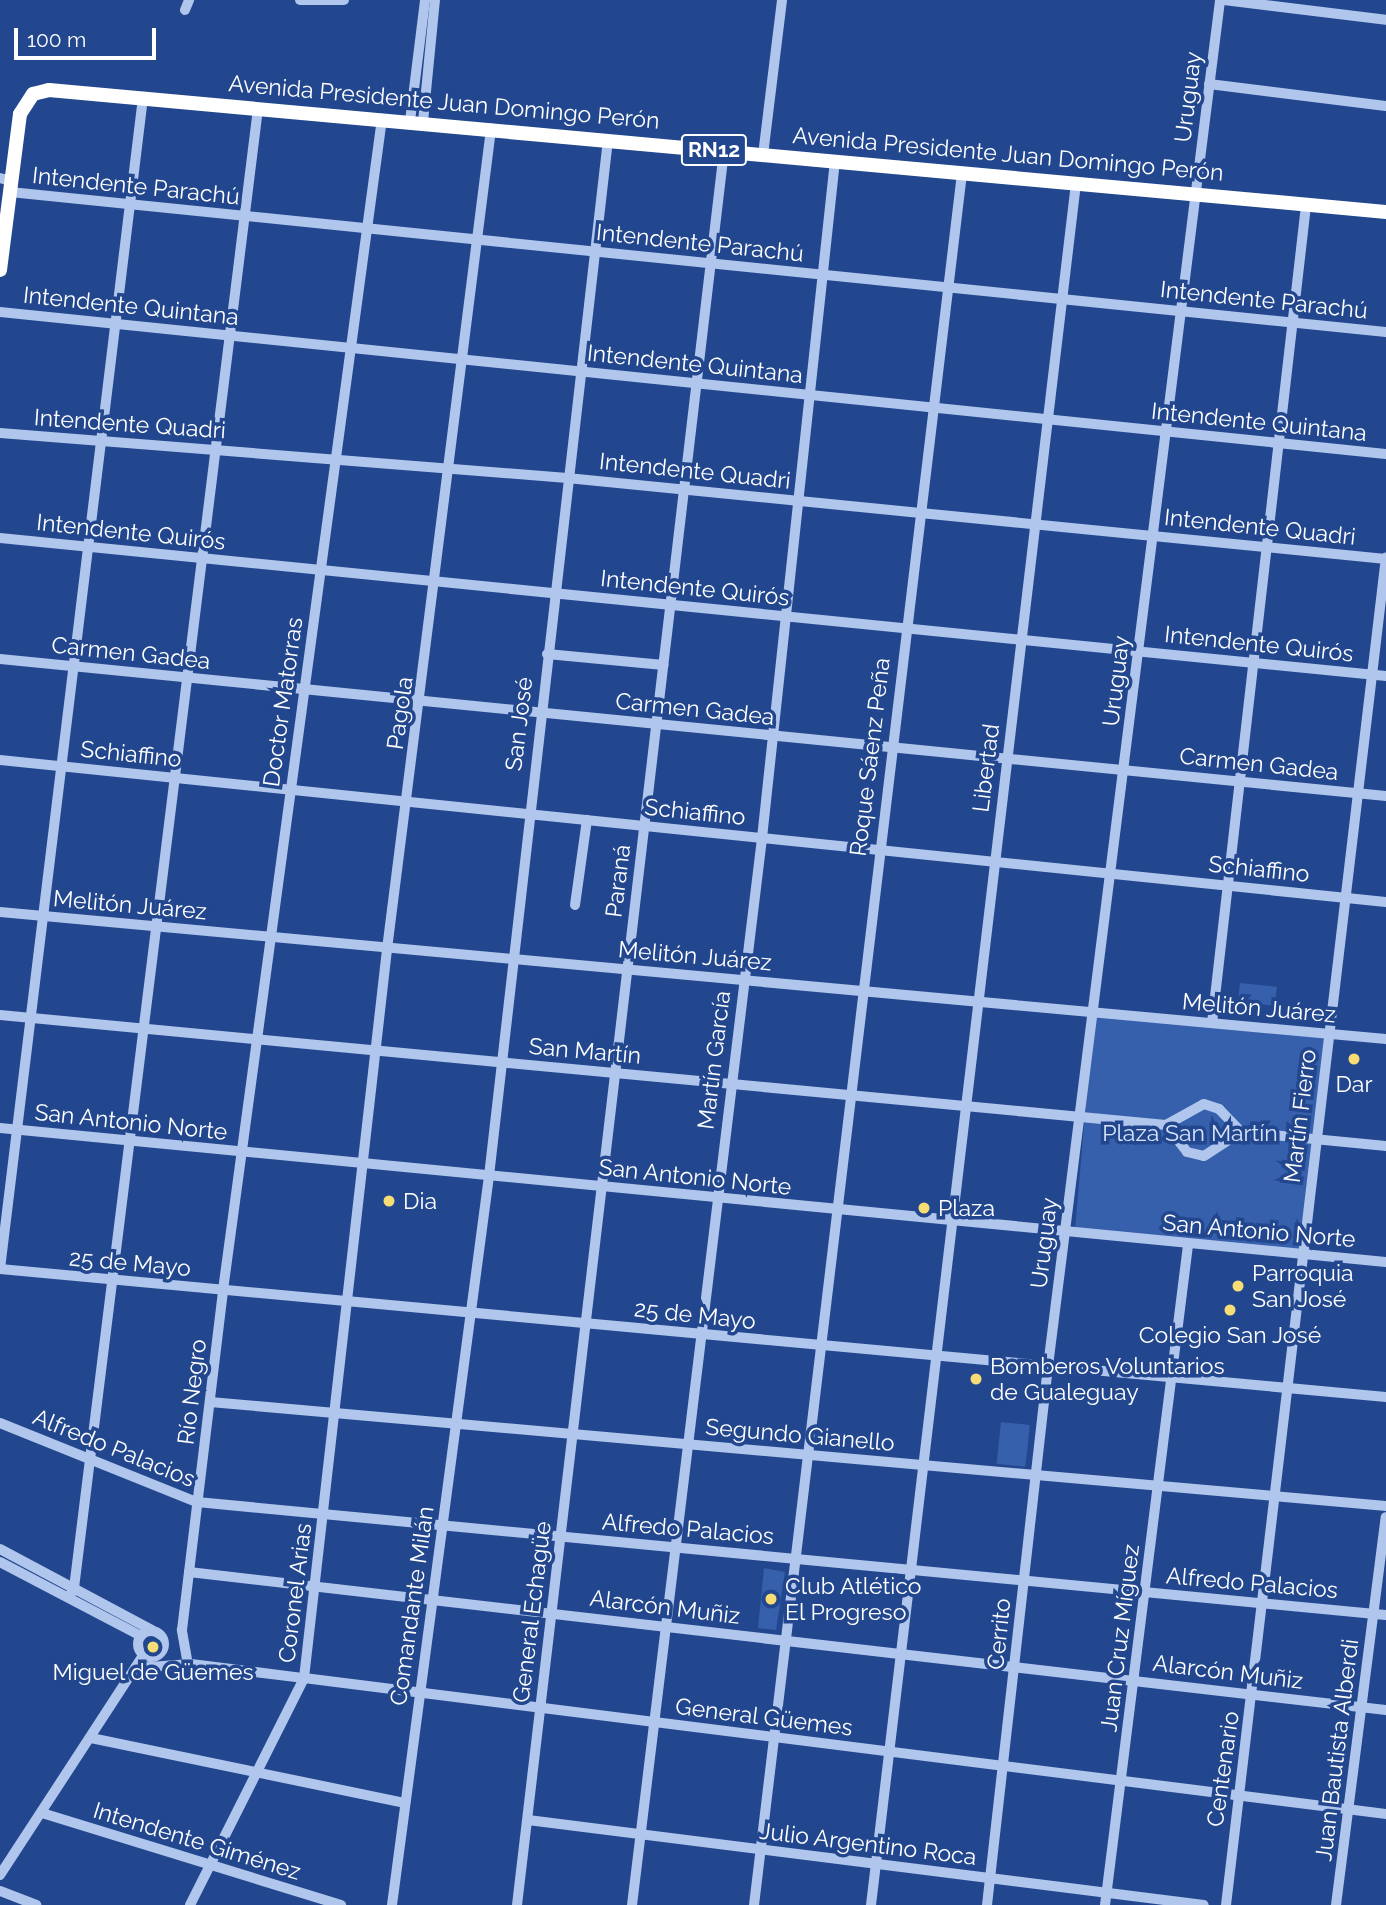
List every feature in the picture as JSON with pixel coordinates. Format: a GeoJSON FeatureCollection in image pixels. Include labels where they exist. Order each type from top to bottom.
{"type":"FeatureCollection","features":[{"type":"Feature","properties":{"kind":"highway","name":"Avenida Presidente Juan Domingo Perón"},"geometry":{"type":"LineString","coordinates":[[7,184],[20,114],[41,92],[143,97],[416,121],[1386,212]]}},
{"type":"Feature","properties":{"kind":"highway","name":"RN12"},"geometry":{"type":"LineString","coordinates":[[0,270],[7,184]]}},
{"type":"Feature","properties":{"kind":"street"},"geometry":{"type":"LineString","coordinates":[[300,0],[344,0]]}},
{"type":"Feature","properties":{"kind":"street"},"geometry":{"type":"LineString","coordinates":[[416,121],[425,0]]}},
{"type":"Feature","properties":{"kind":"street"},"geometry":{"type":"LineString","coordinates":[[416,121],[435,0]]}},
{"type":"Feature","properties":{"kind":"street"},"geometry":{"type":"LineString","coordinates":[[763,155],[782,0]]}},
{"type":"Feature","properties":{"kind":"street"},"geometry":{"type":"LineString","coordinates":[[1222,0],[1386,20]]}},
{"type":"Feature","properties":{"kind":"street","name":"Uruguay"},"geometry":{"type":"LineString","coordinates":[[1048,1366],[1125,771],[1209,84],[1222,0]]}},
{"type":"Feature","properties":{"kind":"street"},"geometry":{"type":"LineString","coordinates":[[1209,84],[1386,106]]}},
{"type":"Feature","properties":{"kind":"street"},"geometry":{"type":"LineString","coordinates":[[0,1269],[113,323],[143,97]]}},
{"type":"Feature","properties":{"kind":"street"},"geometry":{"type":"LineString","coordinates":[[72,1593],[258,108]]}},
{"type":"Feature","properties":{"kind":"street","name":"Doctor Matorras"},"geometry":{"type":"LineString","coordinates":[[223,1290],[382,119]]}},
{"type":"Feature","properties":{"kind":"street","name":"Pagola"},"geometry":{"type":"LineString","coordinates":[[348,1301],[387,949],[422,701],[491,129]]}},
{"type":"Feature","properties":{"kind":"street","name":"San José"},"geometry":{"type":"LineString","coordinates":[[472,1312],[608,140]]}},
{"type":"Feature","properties":{"kind":"street","name":"Paraná"},"geometry":{"type":"LineString","coordinates":[[586,1324],[724,151]]}},
{"type":"Feature","properties":{"kind":"street","name":"Martín García"},"geometry":{"type":"LineString","coordinates":[[632,1905],[652,1721],[667,1627],[718,1199],[729,1084],[762,838],[835,161]]}},
{"type":"Feature","properties":{"kind":"street","name":"Roque Sáenz Peña"},"geometry":{"type":"LineString","coordinates":[[754,1905],[861,991],[962,173]]}},
{"type":"Feature","properties":{"kind":"street","name":"Intendente Parachú"},"geometry":{"type":"LineString","coordinates":[[7,184],[128,204],[1386,332]]}},
{"type":"Feature","properties":{"kind":"street","name":"Libertad"},"geometry":{"type":"LineString","coordinates":[[871,1905],[1076,184]]}},
{"type":"Feature","properties":{"kind":"street"},"geometry":{"type":"LineString","coordinates":[[1212,1023],[1306,205]]}},
{"type":"Feature","properties":{"kind":"street","name":"Intendente Quintana"},"geometry":{"type":"LineString","coordinates":[[0,312],[1386,454]]}},
{"type":"Feature","properties":{"kind":"street","name":"Intendente Quadri"},"geometry":{"type":"LineString","coordinates":[[0,433],[567,478],[1386,558]]}},
{"type":"Feature","properties":{"kind":"street","name":"Intendente Quirós"},"geometry":{"type":"LineString","coordinates":[[0,538],[1386,676]]}},
{"type":"Feature","properties":{"kind":"street","name":"Martín Fierro"},"geometry":{"type":"LineString","coordinates":[[1287,1387],[1386,558]]}},
{"type":"Feature","properties":{"kind":"street"},"geometry":{"type":"LineString","coordinates":[[547,654],[663,665]]}},
{"type":"Feature","properties":{"kind":"street","name":"Carmen Gadea"},"geometry":{"type":"LineString","coordinates":[[0,659],[1386,796]]}},
{"type":"Feature","properties":{"kind":"street","name":"Schiaffino"},"geometry":{"type":"LineString","coordinates":[[0,760],[1386,902]]}},
{"type":"Feature","properties":{"kind":"street"},"geometry":{"type":"LineString","coordinates":[[575,905],[586,820]]}},
{"type":"Feature","properties":{"kind":"street","name":"Melitón Juárez"},"geometry":{"type":"LineString","coordinates":[[0,912],[1386,1039]]}},
{"type":"Feature","properties":{"kind":"street","name":"San Martín"},"geometry":{"type":"LineString","coordinates":[[0,1015],[1166,1125]]}},
{"type":"Feature","properties":{"kind":"street"},"geometry":{"type":"LineString","coordinates":[[1241,1132],[1219,1109],[1204,1104],[1166,1125],[1187,1152],[1204,1156],[1241,1132],[1386,1146]]}},
{"type":"Feature","properties":{"kind":"street","name":"San Antonio Norte"},"geometry":{"type":"LineString","coordinates":[[0,1128],[1188,1245],[1386,1262]]}},
{"type":"Feature","properties":{"kind":"street","name":"Juan Cruz Míguez"},"geometry":{"type":"LineString","coordinates":[[1105,1905],[1120,1780],[1136,1681],[1188,1245]]}},
{"type":"Feature","properties":{"kind":"street","name":"25 de Mayo"},"geometry":{"type":"LineString","coordinates":[[0,1269],[936,1358],[1172,1376],[1386,1397]]}},
{"type":"Feature","properties":{"kind":"street","name":"Río Negro"},"geometry":{"type":"LineString","coordinates":[[188,1665],[182,1645],[223,1290]]}},
{"type":"Feature","properties":{"kind":"street","name":"Coronel Arias"},"geometry":{"type":"LineString","coordinates":[[190,1905],[258,1775],[304,1678],[317,1587],[348,1301]]}},
{"type":"Feature","properties":{"kind":"street","name":"Comandante Milán"},"geometry":{"type":"LineString","coordinates":[[392,1905],[472,1312]]}},
{"type":"Feature","properties":{"kind":"street","name":"General Echagüe"},"geometry":{"type":"LineString","coordinates":[[517,1905],[586,1324]]}},
{"type":"Feature","properties":{"kind":"street","name":"Cerrito"},"geometry":{"type":"LineString","coordinates":[[987,1905],[1048,1366]]}},
{"type":"Feature","properties":{"kind":"street","name":"Centenario"},"geometry":{"type":"LineString","coordinates":[[1226,1905],[1287,1387]]}},
{"type":"Feature","properties":{"kind":"street","name":"Segundo Gianello"},"geometry":{"type":"LineString","coordinates":[[210,1402],[1386,1506]]}},
{"type":"Feature","properties":{"kind":"street","name":"Alfredo Palacios"},"geometry":{"type":"LineString","coordinates":[[0,1423],[197,1502],[1386,1615]]}},
{"type":"Feature","properties":{"kind":"street","name":"Juan Bautista Alberdi"},"geometry":{"type":"LineString","coordinates":[[1336,1905],[1386,1517]]}},
{"type":"Feature","properties":{"kind":"street"},"geometry":{"type":"LineString","coordinates":[[0,1549],[141,1636],[156,1632]]}},
{"type":"Feature","properties":{"kind":"street"},"geometry":{"type":"LineString","coordinates":[[0,1562],[182,1645]]}},
{"type":"Feature","properties":{"kind":"street","name":"Alarcón Muñiz"},"geometry":{"type":"LineString","coordinates":[[189,1572],[1386,1710]]}},
{"type":"Feature","properties":{"kind":"street"},"geometry":{"type":"LineString","coordinates":[[156,1632],[164,1645],[158,1655]]}},
{"type":"Feature","properties":{"kind":"street"},"geometry":{"type":"LineString","coordinates":[[0,1875],[136,1668],[144,1654],[141,1636]]}},
{"type":"Feature","properties":{"kind":"street"},"geometry":{"type":"LineString","coordinates":[[144,1654],[158,1655],[182,1645]]}},
{"type":"Feature","properties":{"kind":"street","name":"General Güemes"},"geometry":{"type":"LineString","coordinates":[[136,1668],[188,1665],[304,1678],[1386,1814]]}},
{"type":"Feature","properties":{"kind":"street"},"geometry":{"type":"LineString","coordinates":[[91,1738],[258,1775],[405,1803]]}},
{"type":"Feature","properties":{"kind":"street","name":"Intendente Giménez"},"geometry":{"type":"LineString","coordinates":[[41,1813],[341,1905]]}},
{"type":"Feature","properties":{"kind":"street","name":"Julio Argentino Roca"},"geometry":{"type":"LineString","coordinates":[[528,1821],[1204,1905]]}},
{"type":"Feature","properties":{"kind":"street"},"geometry":{"type":"LineString","coordinates":[[0,1891],[36,1905]]}},
{"type":"Feature","properties":{"kind":"green space"},"geometry":{"type":"Polygon","coordinates":[[[1240,983],[1277,987],[1275,1006],[1238,1002],[1240,983]]]}},
{"type":"Feature","properties":{"kind":"green space","name":"Plaza San Martín"},"geometry":{"type":"Polygon","coordinates":[[[1094,1012],[1329,1033],[1310,1253],[1075,1232],[1094,1012]]]}},
{"type":"Feature","properties":{"kind":"green space"},"geometry":{"type":"Polygon","coordinates":[[[1001,1422],[1030,1425],[1025,1467],[997,1464],[1001,1422]]]}},
{"type":"Feature","properties":{"kind":"green space","name":"Club Atlético El Progreso"},"geometry":{"type":"Polygon","coordinates":[[[764,1568],[785,1572],[776,1630],[758,1628],[764,1568]]]}},
{"type":"Feature","properties":{"kind":"place","name":"Dar"},"geometry":{"type":"Point","coordinates":[1354,1059]}},
{"type":"Feature","properties":{"kind":"place","name":"Dia"},"geometry":{"type":"Point","coordinates":[389,1201]}},
{"type":"Feature","properties":{"kind":"place","name":"Plaza"},"geometry":{"type":"Point","coordinates":[924,1208]}},
{"type":"Feature","properties":{"kind":"place","name":"Parroquia San José"},"geometry":{"type":"Point","coordinates":[1238,1286]}},
{"type":"Feature","properties":{"kind":"place","name":"Colegio San José"},"geometry":{"type":"Point","coordinates":[1230,1310]}},
{"type":"Feature","properties":{"kind":"place","name":"Bomberos Voluntarios de Gualeguay"},"geometry":{"type":"Point","coordinates":[976,1379]}},
{"type":"Feature","properties":{"kind":"place","name":"Club Atlético El Progreso"},"geometry":{"type":"Point","coordinates":[771,1599]}},
{"type":"Feature","properties":{"kind":"place","name":"Miguel de Güemes"},"geometry":{"type":"Point","coordinates":[153,1647]}}]}
